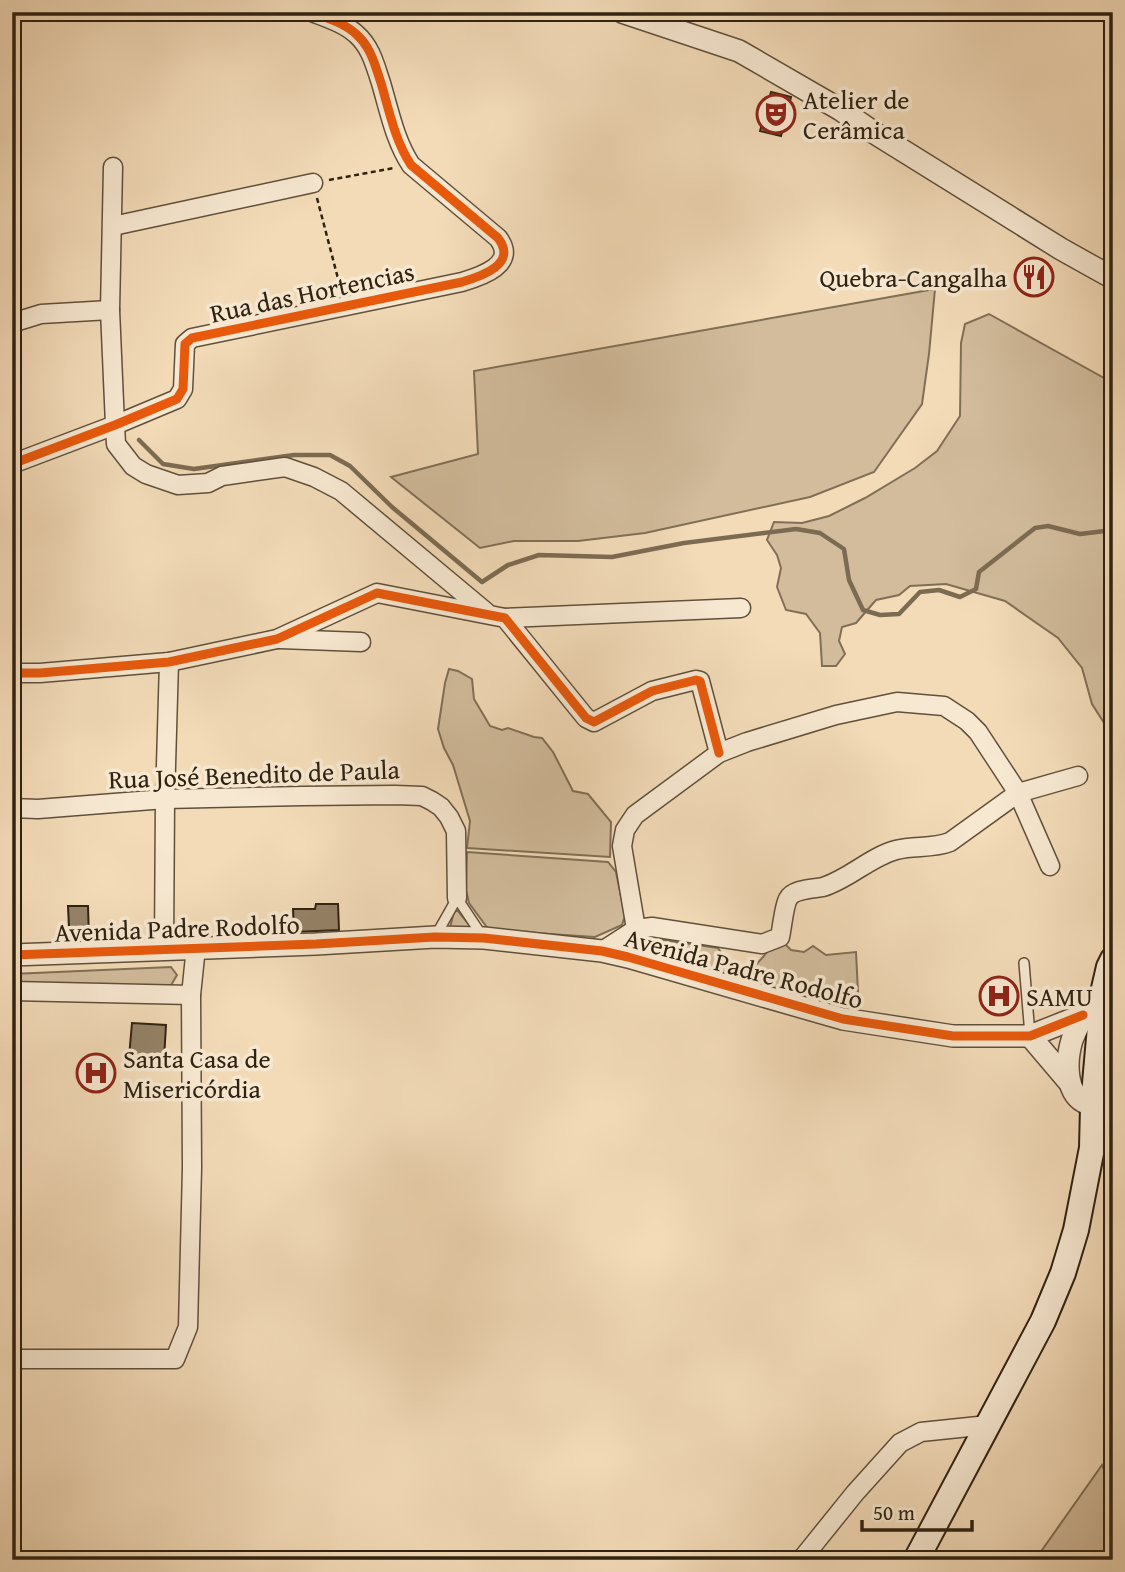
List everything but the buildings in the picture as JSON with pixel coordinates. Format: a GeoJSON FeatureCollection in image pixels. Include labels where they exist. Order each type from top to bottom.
{"type":"FeatureCollection","features":[{"type":"Feature","properties":{"kind":"main road"},"geometry":{"type":"LineString","coordinates":[[916,1560],[1043,1321],[1063,1273],[1076,1230],[1092,1148],[1088,1096],[1099,1013],[1113,959]]}},
{"type":"Feature","properties":{"kind":"street"},"geometry":{"type":"LineString","coordinates":[[312,12],[343,25],[365,43],[374,62],[396,132],[411,165]]}},
{"type":"Feature","properties":{"kind":"street"},"geometry":{"type":"LineString","coordinates":[[622,12],[739,51],[841,110],[1061,249],[1113,278]]}},
{"type":"Feature","properties":{"kind":"street","name":"Rua das Hortencias"},"geometry":{"type":"LineString","coordinates":[[12,464],[177,399],[183,389],[185,344],[192,338],[462,282],[478,277],[499,264],[504,254],[498,238],[411,165]]}},
{"type":"Feature","properties":{"kind":"street"},"geometry":{"type":"LineString","coordinates":[[113,167],[110,310],[116,444],[133,466],[146,474],[178,485],[208,483],[222,476],[285,467],[314,477],[341,491],[497,616],[586,718],[594,722],[652,691],[700,681],[719,753]]}},
{"type":"Feature","properties":{"kind":"street"},"geometry":{"type":"LineString","coordinates":[[113,226],[313,183]]}},
{"type":"Feature","properties":{"kind":"street"},"geometry":{"type":"LineString","coordinates":[[12,323],[41,314],[110,310]]}},
{"type":"Feature","properties":{"kind":"street"},"geometry":{"type":"LineString","coordinates":[[12,673],[169,662],[277,639],[377,593],[497,616],[741,608]]}},
{"type":"Feature","properties":{"kind":"street"},"geometry":{"type":"LineString","coordinates":[[277,639],[361,642]]}},
{"type":"Feature","properties":{"kind":"street"},"geometry":{"type":"LineString","coordinates":[[164,949],[169,662]]}},
{"type":"Feature","properties":{"kind":"street"},"geometry":{"type":"LineString","coordinates":[[636,929],[622,846],[623,835],[638,813],[719,753],[836,715],[897,702],[944,706],[978,732],[1018,793],[1050,866]]}},
{"type":"Feature","properties":{"kind":"street"},"geometry":{"type":"LineString","coordinates":[[602,951],[636,929],[652,927],[762,944],[780,937],[788,899],[793,894],[825,886],[896,850],[940,846],[950,842],[1018,793],[1078,776]]}},
{"type":"Feature","properties":{"kind":"street","name":"Rua José Benedito de Paula"},"geometry":{"type":"LineString","coordinates":[[12,808],[38,809],[165,799],[422,796],[441,807],[456,831],[457,898]]}},
{"type":"Feature","properties":{"kind":"street","name":"Avenida Padre Rodolfo"},"geometry":{"type":"LineString","coordinates":[[12,955],[435,937],[484,938],[602,951],[843,1019],[953,1036],[1030,1036],[1099,1013]]}},
{"type":"Feature","properties":{"kind":"street"},"geometry":{"type":"LineString","coordinates":[[12,1359],[175,1359],[188,1327],[192,1168],[191,995],[196,947]]}},
{"type":"Feature","properties":{"kind":"street"},"geometry":{"type":"LineString","coordinates":[[12,991],[191,995]]}},
{"type":"Feature","properties":{"kind":"street"},"geometry":{"type":"LineString","coordinates":[[1088,1096],[1069,1055],[1073,1040],[1099,1013]]}},
{"type":"Feature","properties":{"kind":"street"},"geometry":{"type":"LineString","coordinates":[[1030,1036],[1088,1096]]}},
{"type":"Feature","properties":{"kind":"street"},"geometry":{"type":"LineString","coordinates":[[801,1560],[900,1443],[921,1432],[988,1424]]}},
{"type":"Feature","properties":{"kind":"lane"},"geometry":{"type":"LineString","coordinates":[[435,937],[457,898],[484,938]]}},
{"type":"Feature","properties":{"kind":"lane"},"geometry":{"type":"LineString","coordinates":[[1024,963],[1030,1036]]}},
{"type":"Feature","properties":{"kind":"path"},"geometry":{"type":"LineString","coordinates":[[346,307],[313,183],[411,165]]}},
{"type":"Feature","properties":{"kind":"shaded area"},"geometry":{"type":"Polygon","coordinates":[[[935,289],[922,404],[874,472],[810,497],[645,533],[578,541],[514,541],[480,548],[391,477],[478,454],[474,371],[935,289]]]}},
{"type":"Feature","properties":{"kind":"shaded area"},"geometry":{"type":"Polygon","coordinates":[[[989,314],[1113,383],[1113,742],[1092,704],[1082,668],[1058,638],[1005,601],[946,584],[910,586],[899,595],[876,600],[856,623],[842,627],[839,641],[845,654],[836,666],[822,666],[820,633],[806,614],[786,610],[777,587],[781,568],[777,555],[767,540],[774,522],[802,523],[829,516],[915,468],[937,451],[960,416],[961,343],[965,324],[989,314]]]}},
{"type":"Feature","properties":{"kind":"shaded area"},"geometry":{"type":"Polygon","coordinates":[[[449,669],[472,679],[474,699],[490,726],[542,738],[553,752],[573,791],[588,794],[611,822],[610,857],[467,848],[470,821],[453,765],[438,729],[449,669]]]}},
{"type":"Feature","properties":{"kind":"shaded area"},"geometry":{"type":"Polygon","coordinates":[[[467,852],[608,862],[616,872],[625,916],[622,925],[595,937],[489,930],[469,903],[466,890],[467,852]]]}},
{"type":"Feature","properties":{"kind":"shaded area"},"geometry":{"type":"Polygon","coordinates":[[[454,911],[458,911],[471,927],[450,928],[454,911]]]}},
{"type":"Feature","properties":{"kind":"shaded area"},"geometry":{"type":"Polygon","coordinates":[[[663,940],[718,948],[732,969],[740,970],[752,968],[773,944],[783,942],[791,950],[804,952],[813,946],[826,955],[856,952],[859,1012],[645,951],[647,943],[663,940]]]}},
{"type":"Feature","properties":{"kind":"shaded area"},"geometry":{"type":"Polygon","coordinates":[[[171,967],[177,975],[170,987],[12,986],[12,974],[171,967]]]}},
{"type":"Feature","properties":{"kind":"shaded area"},"geometry":{"type":"Polygon","coordinates":[[[1102,1465],[1113,1489],[1113,1560],[1035,1560],[1102,1465]]]}},
{"type":"Feature","properties":{"kind":"waterway"},"geometry":{"type":"LineString","coordinates":[[139,440],[163,464],[194,469],[294,455],[330,455],[350,466],[392,507],[482,582],[508,565],[539,555],[612,557],[684,543],[796,529],[820,533],[844,549],[849,580],[863,610],[880,615],[899,614],[920,592],[939,590],[960,597],[976,589],[979,572],[1035,528],[1048,526],[1080,534],[1113,530]]}},
{"type":"Feature","properties":{"kind":"cycle path"},"geometry":{"type":"LineString","coordinates":[[12,464],[177,399],[183,389],[185,344],[192,338],[462,282],[495,268],[501,262],[504,255],[498,238],[411,165],[405,156],[377,70],[365,45],[346,27],[312,12]]}},
{"type":"Feature","properties":{"kind":"cycle path"},"geometry":{"type":"LineString","coordinates":[[12,673],[169,662],[277,639],[377,593],[505,618],[586,718],[594,722],[652,691],[700,681],[719,753]]}},
{"type":"Feature","properties":{"kind":"cycle path"},"geometry":{"type":"LineString","coordinates":[[12,955],[435,937],[484,938],[602,951],[843,1019],[953,1036],[1030,1036],[1083,1015]]}},
{"type":"Feature","properties":{"kind":"place","name":"Atelier de Cerâmica"},"geometry":{"type":"Point","coordinates":[776,114]}},
{"type":"Feature","properties":{"kind":"place","name":"Quebra-Cangalha"},"geometry":{"type":"Point","coordinates":[1034,277]}},
{"type":"Feature","properties":{"kind":"place","name":"SAMU"},"geometry":{"type":"Point","coordinates":[999,996]}},
{"type":"Feature","properties":{"kind":"place","name":"Santa Casa de Misericórdia"},"geometry":{"type":"Point","coordinates":[96,1073]}}]}
